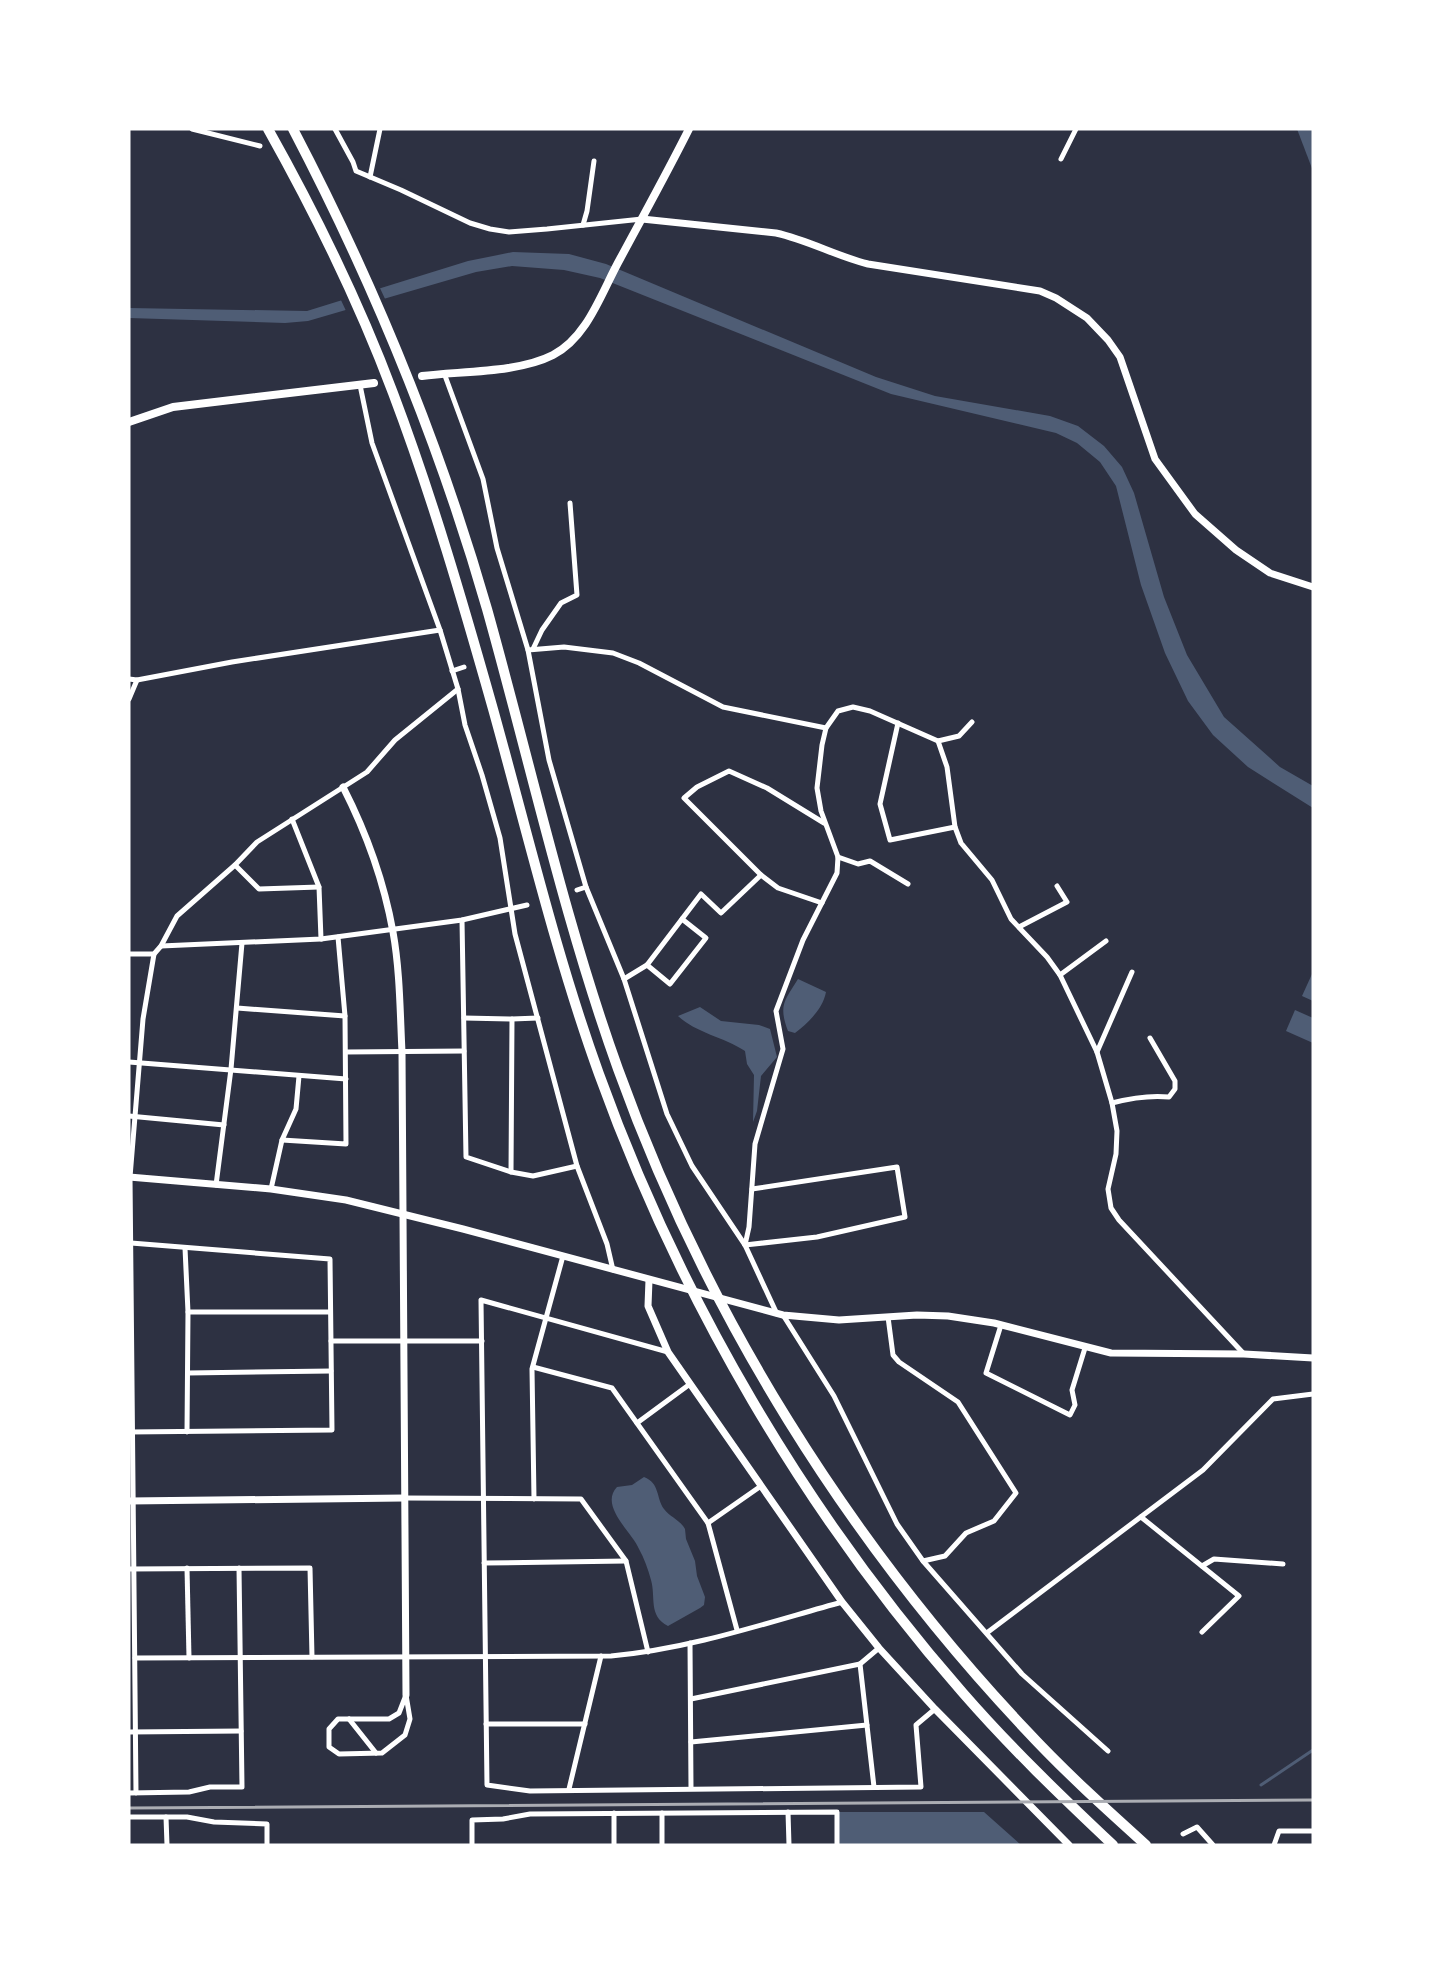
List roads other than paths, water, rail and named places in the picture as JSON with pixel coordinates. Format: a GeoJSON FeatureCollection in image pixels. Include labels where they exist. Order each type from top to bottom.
{"type":"FeatureCollection","features":[{"type":"Feature","properties":{"kind":"highway"},"geometry":{"type":"LineString","coordinates":[[268,129],[344,280],[393,393],[465,613],[551,924],[579,1015],[625,1142],[652,1207],[698,1303],[744,1387],[819,1506],[914,1635],[961,1692],[1050,1786],[1113,1845]]}},
{"type":"Feature","properties":{"kind":"highway"},"geometry":{"type":"LineString","coordinates":[[293,129],[364,272],[414,392],[441,466],[486,608],[548,842],[598,1011],[642,1134],[711,1286],[761,1375],[831,1486],[883,1559],[977,1677],[1028,1733],[1083,1788],[1146,1845]]}},
{"type":"Feature","properties":{"kind":"main road"},"geometry":{"type":"LineString","coordinates":[[422,376],[524,365],[551,356],[566,347],[583,328],[689,129]]}},
{"type":"Feature","properties":{"kind":"main road"},"geometry":{"type":"LineString","coordinates":[[129,422],[173,407],[374,383]]}},
{"type":"Feature","properties":{"kind":"street"},"geometry":{"type":"LineString","coordinates":[[192,129],[260,146]]}},
{"type":"Feature","properties":{"kind":"street"},"geometry":{"type":"LineString","coordinates":[[335,129],[356,171],[470,223],[490,229],[509,232],[642,219],[776,233],[795,237],[846,259],[1019,287],[1040,291],[1056,298],[1087,318],[1108,340],[1119,357],[1155,459],[1195,514],[1236,550],[1270,573],[1313,587]]}},
{"type":"Feature","properties":{"kind":"street"},"geometry":{"type":"LineString","coordinates":[[370,177],[380,129]]}},
{"type":"Feature","properties":{"kind":"street"},"geometry":{"type":"LineString","coordinates":[[1061,159],[1076,129]]}},
{"type":"Feature","properties":{"kind":"street"},"geometry":{"type":"LineString","coordinates":[[583,225],[594,160]]}},
{"type":"Feature","properties":{"kind":"street"},"geometry":{"type":"LineString","coordinates":[[444,374],[483,479],[497,548],[531,649],[549,760],[586,887],[624,979],[667,1114],[692,1166],[745,1245],[780,1314],[834,1396],[897,1524],[923,1561],[988,1632],[1022,1674],[1108,1751]]}},
{"type":"Feature","properties":{"kind":"street"},"geometry":{"type":"LineString","coordinates":[[360,385],[372,442],[453,671],[465,725],[500,838],[516,934],[577,1166],[607,1244],[612,1270]]}},
{"type":"Feature","properties":{"kind":"street"},"geometry":{"type":"LineString","coordinates":[[531,649],[561,603],[577,595],[570,503]]}},
{"type":"Feature","properties":{"kind":"street"},"geometry":{"type":"LineString","coordinates":[[129,679],[137,680],[232,662],[335,648],[440,630]]}},
{"type":"Feature","properties":{"kind":"street"},"geometry":{"type":"LineString","coordinates":[[531,649],[564,646],[613,653],[639,663],[723,707],[826,728]]}},
{"type":"Feature","properties":{"kind":"street"},"geometry":{"type":"LineString","coordinates":[[453,671],[464,667]]}},
{"type":"Feature","properties":{"kind":"street"},"geometry":{"type":"LineString","coordinates":[[129,699],[137,680]]}},
{"type":"Feature","properties":{"kind":"street"},"geometry":{"type":"LineString","coordinates":[[136,1793],[132,1732],[135,1658],[132,1620],[130,1177],[132,1117],[140,1062],[143,1019],[154,954],[161,946],[177,916],[256,842],[367,772],[395,740],[458,689]]}},
{"type":"Feature","properties":{"kind":"street"},"geometry":{"type":"LineString","coordinates":[[745,1245],[749,1227],[755,1144],[783,1049],[776,1011],[803,940],[837,873],[838,857],[821,812],[817,788],[826,728],[838,711],[853,707],[870,711],[938,741],[959,736],[972,722]]}},
{"type":"Feature","properties":{"kind":"street"},"geometry":{"type":"LineString","coordinates":[[898,723],[880,804],[890,840],[955,827]]}},
{"type":"Feature","properties":{"kind":"street"},"geometry":{"type":"LineString","coordinates":[[938,741],[947,767],[955,827],[961,843],[992,880],[1011,919],[1047,957],[1060,975],[1097,1052],[1112,1102],[1117,1131],[1116,1154],[1108,1189],[1111,1208],[1119,1220],[1244,1354]]}},
{"type":"Feature","properties":{"kind":"street"},"geometry":{"type":"LineString","coordinates":[[822,903],[778,888],[761,875],[684,798],[697,787],[729,771],[766,788],[826,824]]}},
{"type":"Feature","properties":{"kind":"street"},"geometry":{"type":"LineString","coordinates":[[343,787],[369,848],[393,931],[399,982],[402,1052],[405,1657],[406,1695],[410,1719],[405,1735],[382,1753],[339,1754],[329,1747],[329,1729],[339,1719],[389,1719],[399,1713],[406,1695]]}},
{"type":"Feature","properties":{"kind":"street"},"geometry":{"type":"LineString","coordinates":[[292,819],[319,887],[321,939]]}},
{"type":"Feature","properties":{"kind":"street"},"geometry":{"type":"LineString","coordinates":[[838,857],[858,864],[870,861],[908,884]]}},
{"type":"Feature","properties":{"kind":"street"},"geometry":{"type":"LineString","coordinates":[[235,864],[259,889],[319,887]]}},
{"type":"Feature","properties":{"kind":"street"},"geometry":{"type":"LineString","coordinates":[[624,979],[647,965],[701,894],[721,913],[761,875]]}},
{"type":"Feature","properties":{"kind":"street"},"geometry":{"type":"LineString","coordinates":[[1019,927],[1067,902],[1057,886]]}},
{"type":"Feature","properties":{"kind":"street"},"geometry":{"type":"LineString","coordinates":[[577,890],[586,887]]}},
{"type":"Feature","properties":{"kind":"street"},"geometry":{"type":"LineString","coordinates":[[161,946],[321,939],[393,931],[462,920],[527,905]]}},
{"type":"Feature","properties":{"kind":"street"},"geometry":{"type":"LineString","coordinates":[[647,965],[670,984],[706,938],[682,919]]}},
{"type":"Feature","properties":{"kind":"street"},"geometry":{"type":"LineString","coordinates":[[462,920],[466,1157],[511,1172],[533,1176],[577,1166]]}},
{"type":"Feature","properties":{"kind":"street"},"geometry":{"type":"LineString","coordinates":[[282,1140],[346,1144],[345,1016],[338,937]]}},
{"type":"Feature","properties":{"kind":"street"},"geometry":{"type":"LineString","coordinates":[[1060,975],[1106,941]]}},
{"type":"Feature","properties":{"kind":"street"},"geometry":{"type":"LineString","coordinates":[[216,1185],[231,1070],[242,943]]}},
{"type":"Feature","properties":{"kind":"street"},"geometry":{"type":"LineString","coordinates":[[129,954],[154,954]]}},
{"type":"Feature","properties":{"kind":"street"},"geometry":{"type":"LineString","coordinates":[[1097,1052],[1132,972]]}},
{"type":"Feature","properties":{"kind":"street"},"geometry":{"type":"LineString","coordinates":[[237,1008],[345,1016]]}},
{"type":"Feature","properties":{"kind":"street"},"geometry":{"type":"LineString","coordinates":[[464,1018],[538,1018]]}},
{"type":"Feature","properties":{"kind":"street"},"geometry":{"type":"LineString","coordinates":[[511,1172],[512,1019]]}},
{"type":"Feature","properties":{"kind":"street"},"geometry":{"type":"LineString","coordinates":[[1112,1102],[1136,1097],[1169,1097],[1175,1089],[1175,1081],[1150,1038]]}},
{"type":"Feature","properties":{"kind":"street"},"geometry":{"type":"LineString","coordinates":[[346,1052],[464,1051]]}},
{"type":"Feature","properties":{"kind":"street"},"geometry":{"type":"LineString","coordinates":[[129,1062],[346,1079]]}},
{"type":"Feature","properties":{"kind":"street"},"geometry":{"type":"LineString","coordinates":[[271,1189],[282,1140],[296,1109],[299,1076]]}},
{"type":"Feature","properties":{"kind":"street"},"geometry":{"type":"LineString","coordinates":[[132,1117],[224,1125]]}},
{"type":"Feature","properties":{"kind":"street"},"geometry":{"type":"LineString","coordinates":[[745,1245],[817,1237],[905,1217],[897,1167],[752,1189]]}},
{"type":"Feature","properties":{"kind":"street"},"geometry":{"type":"LineString","coordinates":[[130,1177],[271,1189],[331,1197],[780,1314],[839,1320],[948,1316],[1001,1325],[1110,1353],[1244,1354],[1313,1358]]}},
{"type":"Feature","properties":{"kind":"street"},"geometry":{"type":"LineString","coordinates":[[131,1243],[330,1259],[332,1430],[131,1432]]}},
{"type":"Feature","properties":{"kind":"street"},"geometry":{"type":"LineString","coordinates":[[185,1248],[188,1312],[187,1432]]}},
{"type":"Feature","properties":{"kind":"street"},"geometry":{"type":"LineString","coordinates":[[534,1499],[533,1367],[563,1256]]}},
{"type":"Feature","properties":{"kind":"street"},"geometry":{"type":"LineString","coordinates":[[649,1280],[648,1306],[668,1352],[842,1602],[879,1648],[935,1709],[1069,1845]]}},
{"type":"Feature","properties":{"kind":"street"},"geometry":{"type":"LineString","coordinates":[[668,1352],[481,1300],[487,1785],[530,1791],[921,1786],[916,1725],[935,1709]]}},
{"type":"Feature","properties":{"kind":"street"},"geometry":{"type":"LineString","coordinates":[[188,1312],[330,1311]]}},
{"type":"Feature","properties":{"kind":"street"},"geometry":{"type":"LineString","coordinates":[[888,1317],[893,1355],[899,1362],[958,1402],[1016,1493],[994,1521],[966,1533],[945,1556],[923,1561]]}},
{"type":"Feature","properties":{"kind":"street"},"geometry":{"type":"LineString","coordinates":[[1001,1325],[986,1373],[1070,1415],[1075,1405],[1072,1389],[1085,1347]]}},
{"type":"Feature","properties":{"kind":"street"},"geometry":{"type":"LineString","coordinates":[[331,1341],[482,1341]]}},
{"type":"Feature","properties":{"kind":"street"},"geometry":{"type":"LineString","coordinates":[[533,1367],[612,1389],[708,1523],[737,1630]]}},
{"type":"Feature","properties":{"kind":"street"},"geometry":{"type":"LineString","coordinates":[[188,1373],[331,1371]]}},
{"type":"Feature","properties":{"kind":"street"},"geometry":{"type":"LineString","coordinates":[[637,1423],[690,1384]]}},
{"type":"Feature","properties":{"kind":"street"},"geometry":{"type":"LineString","coordinates":[[988,1632],[1203,1470],[1273,1399],[1313,1394]]}},
{"type":"Feature","properties":{"kind":"street"},"geometry":{"type":"LineString","coordinates":[[708,1523],[762,1486]]}},
{"type":"Feature","properties":{"kind":"street"},"geometry":{"type":"LineString","coordinates":[[131,1501],[581,1499],[626,1561],[648,1652]]}},
{"type":"Feature","properties":{"kind":"street"},"geometry":{"type":"LineString","coordinates":[[1141,1517],[1239,1596],[1202,1632]]}},
{"type":"Feature","properties":{"kind":"street"},"geometry":{"type":"LineString","coordinates":[[1202,1566],[1214,1559],[1283,1564]]}},
{"type":"Feature","properties":{"kind":"street"},"geometry":{"type":"LineString","coordinates":[[484,1563],[626,1561]]}},
{"type":"Feature","properties":{"kind":"street"},"geometry":{"type":"LineString","coordinates":[[187,1568],[189,1658]]}},
{"type":"Feature","properties":{"kind":"street"},"geometry":{"type":"LineString","coordinates":[[129,1793],[189,1792],[210,1787],[242,1787],[239,1568]]}},
{"type":"Feature","properties":{"kind":"street"},"geometry":{"type":"LineString","coordinates":[[132,1569],[310,1568],[312,1657]]}},
{"type":"Feature","properties":{"kind":"street"},"geometry":{"type":"LineString","coordinates":[[135,1658],[601,1656],[648,1652],[690,1643],[842,1602]]}},
{"type":"Feature","properties":{"kind":"street"},"geometry":{"type":"LineString","coordinates":[[690,1643],[691,1788]]}},
{"type":"Feature","properties":{"kind":"street"},"geometry":{"type":"LineString","coordinates":[[691,1699],[860,1664],[879,1648]]}},
{"type":"Feature","properties":{"kind":"street"},"geometry":{"type":"LineString","coordinates":[[569,1789],[601,1656]]}},
{"type":"Feature","properties":{"kind":"street"},"geometry":{"type":"LineString","coordinates":[[860,1664],[874,1787]]}},
{"type":"Feature","properties":{"kind":"street"},"geometry":{"type":"LineString","coordinates":[[349,1719],[376,1754]]}},
{"type":"Feature","properties":{"kind":"street"},"geometry":{"type":"LineString","coordinates":[[486,1724],[585,1724]]}},
{"type":"Feature","properties":{"kind":"street"},"geometry":{"type":"LineString","coordinates":[[691,1742],[867,1725]]}},
{"type":"Feature","properties":{"kind":"street"},"geometry":{"type":"LineString","coordinates":[[132,1732],[241,1731]]}},
{"type":"Feature","properties":{"kind":"street"},"geometry":{"type":"LineString","coordinates":[[788,1812],[789,1845]]}},
{"type":"Feature","properties":{"kind":"street"},"geometry":{"type":"LineString","coordinates":[[472,1845],[472,1820],[502,1819],[530,1814],[837,1812],[837,1845]]}},
{"type":"Feature","properties":{"kind":"street"},"geometry":{"type":"LineString","coordinates":[[662,1813],[662,1845]]}},
{"type":"Feature","properties":{"kind":"street"},"geometry":{"type":"LineString","coordinates":[[614,1814],[614,1845]]}},
{"type":"Feature","properties":{"kind":"street"},"geometry":{"type":"LineString","coordinates":[[129,1817],[187,1817],[214,1822],[267,1824],[267,1845]]}},
{"type":"Feature","properties":{"kind":"street"},"geometry":{"type":"LineString","coordinates":[[166,1817],[167,1845]]}},
{"type":"Feature","properties":{"kind":"street"},"geometry":{"type":"LineString","coordinates":[[1183,1834],[1197,1827],[1213,1845]]}},
{"type":"Feature","properties":{"kind":"street"},"geometry":{"type":"LineString","coordinates":[[1274,1845],[1279,1831],[1313,1831]]}},
{"type":"Feature","properties":{"kind":"water"},"geometry":{"type":"Polygon","coordinates":[[[1297,129],[1313,129],[1313,171],[1297,129]]]}},
{"type":"Feature","properties":{"kind":"water"},"geometry":{"type":"Polygon","coordinates":[[[513,252],[569,254],[606,264],[876,377],[935,396],[1050,416],[1078,426],[1104,446],[1122,467],[1134,493],[1164,597],[1187,655],[1224,717],[1280,767],[1313,786],[1313,808],[1248,767],[1213,735],[1188,701],[1165,653],[1141,585],[1116,486],[1100,462],[1077,443],[1056,433],[891,394],[600,278],[564,270],[512,266],[476,272],[308,321],[285,323],[129,318],[129,308],[307,311],[468,261],[513,252]]]}},
{"type":"Feature","properties":{"kind":"water"},"geometry":{"type":"Polygon","coordinates":[[[1313,974],[1313,1001],[1302,996],[1313,974]]]}},
{"type":"Feature","properties":{"kind":"water"},"geometry":{"type":"Polygon","coordinates":[[[798,979],[826,992],[818,1010],[795,1033],[788,1031],[783,1009],[786,998],[798,979]]]}},
{"type":"Feature","properties":{"kind":"water"},"geometry":{"type":"Polygon","coordinates":[[[700,1007],[721,1021],[759,1025],[770,1029],[777,1057],[761,1076],[757,1111],[753,1122],[754,1075],[747,1064],[745,1051],[693,1027],[678,1016],[700,1007]]]}},
{"type":"Feature","properties":{"kind":"water"},"geometry":{"type":"Polygon","coordinates":[[[1295,1010],[1313,1018],[1313,1043],[1286,1031],[1295,1010]]]}},
{"type":"Feature","properties":{"kind":"water"},"geometry":{"type":"Polygon","coordinates":[[[644,1477],[653,1483],[664,1509],[685,1529],[686,1539],[705,1597],[704,1605],[668,1626],[655,1612],[651,1580],[644,1560],[614,1510],[612,1502],[612,1494],[617,1487],[632,1485],[644,1477]]]}},
{"type":"Feature","properties":{"kind":"water"},"geometry":{"type":"Polygon","coordinates":[[[837,1812],[984,1812],[1021,1845],[837,1845],[837,1812]]]}},
{"type":"Feature","properties":{"kind":"waterway"},"geometry":{"type":"LineString","coordinates":[[1261,1785],[1313,1750]]}},
{"type":"Feature","properties":{"kind":"railway"},"geometry":{"type":"LineString","coordinates":[[129,1808],[1313,1800]]}}]}
